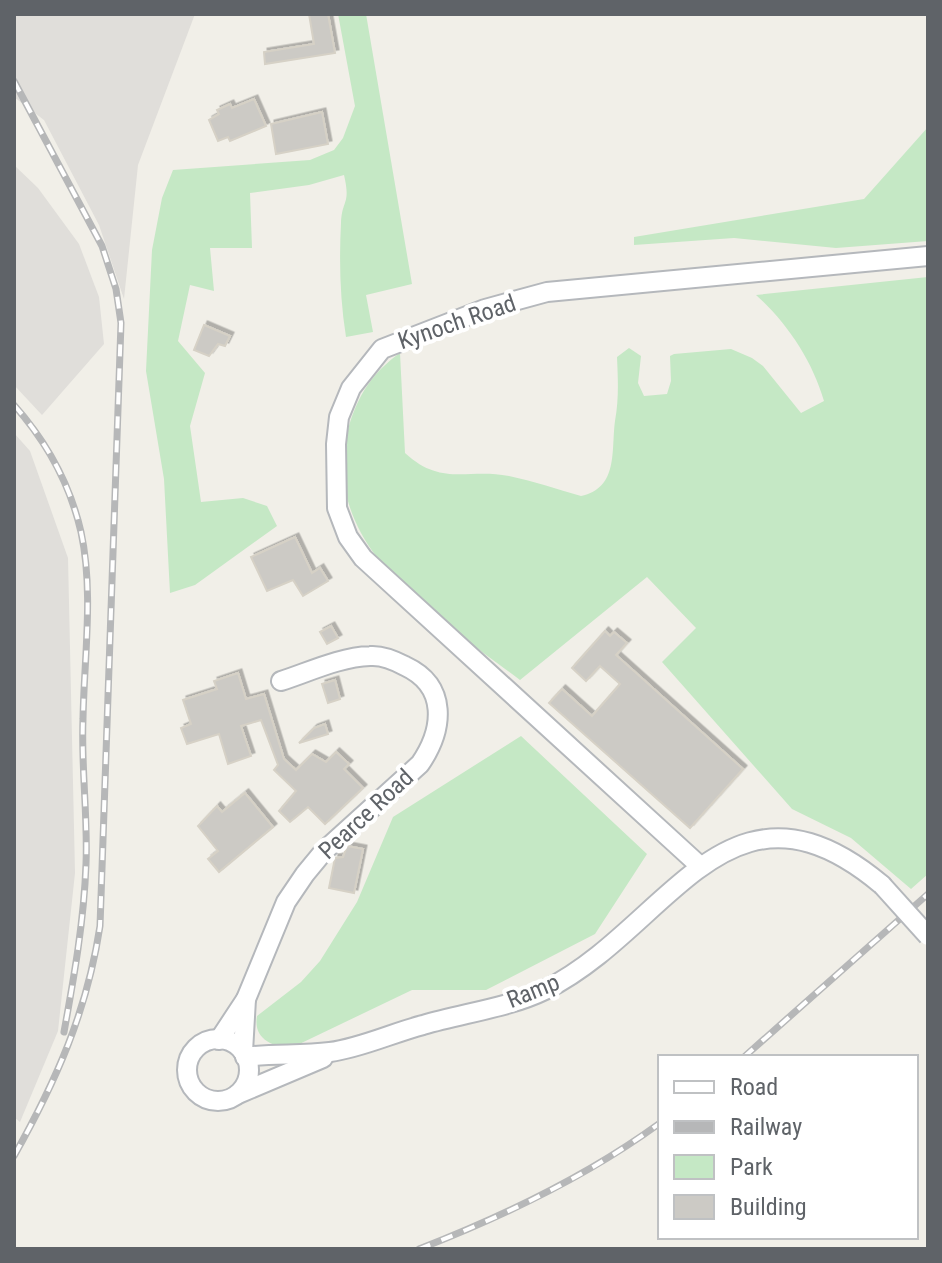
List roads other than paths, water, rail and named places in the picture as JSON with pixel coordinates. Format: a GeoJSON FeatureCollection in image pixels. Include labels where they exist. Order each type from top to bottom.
{"type":"FeatureCollection","features":[{"type":"Feature","properties":{"kind":"street","name":"Kynoch Road"},"geometry":{"type":"LineString","coordinates":[[700,866],[363,558],[348,537],[337,508],[334,471],[339,417],[351,388],[382,349],[485,309],[547,292],[928,256]]}},
{"type":"Feature","properties":{"kind":"street","name":"Pearce Road"},"geometry":{"type":"LineString","coordinates":[[219,1040],[246,999],[286,902],[305,874],[324,851],[420,764],[430,750],[439,717],[439,702],[420,674],[389,658],[358,657],[281,681]]}},
{"type":"Feature","properties":{"kind":"street","name":"Ramp"},"geometry":{"type":"LineString","coordinates":[[244,1054],[332,1052],[544,991],[594,958],[700,866],[728,848],[760,839],[794,837],[830,848],[882,885],[928,936]]}},
{"type":"Feature","properties":{"kind":"street","name":"Pearce Road"},"geometry":{"type":"LineString","coordinates":[[244,1054],[246,999]]}},
{"type":"Feature","properties":{"kind":"street"},"geometry":{"type":"LineString","coordinates":[[219,1040],[228,1041],[244,1054],[249,1074],[238,1094],[228,1100],[207,1099],[191,1084],[187,1074],[192,1054],[199,1046],[219,1040]]}},
{"type":"Feature","properties":{"kind":"street","name":"Ramp"},"geometry":{"type":"LineString","coordinates":[[238,1094],[319,1061],[332,1052]]}},
{"type":"Feature","properties":{"kind":"railway"},"geometry":{"type":"LineString","coordinates":[[14,81],[102,246],[116,289],[121,323],[100,926],[87,988],[68,1045],[14,1156]]}},
{"type":"Feature","properties":{"kind":"railway"},"geometry":{"type":"LineString","coordinates":[[14,405],[46,448],[63,480],[81,532],[87,578],[83,737],[85,885],[64,1032]]}},
{"type":"Feature","properties":{"kind":"railway"},"geometry":{"type":"LineString","coordinates":[[746,1055],[928,894]]}},
{"type":"Feature","properties":{"kind":"railway"},"geometry":{"type":"LineString","coordinates":[[419,1249],[544,1194],[603,1161],[658,1124]]}}]}
